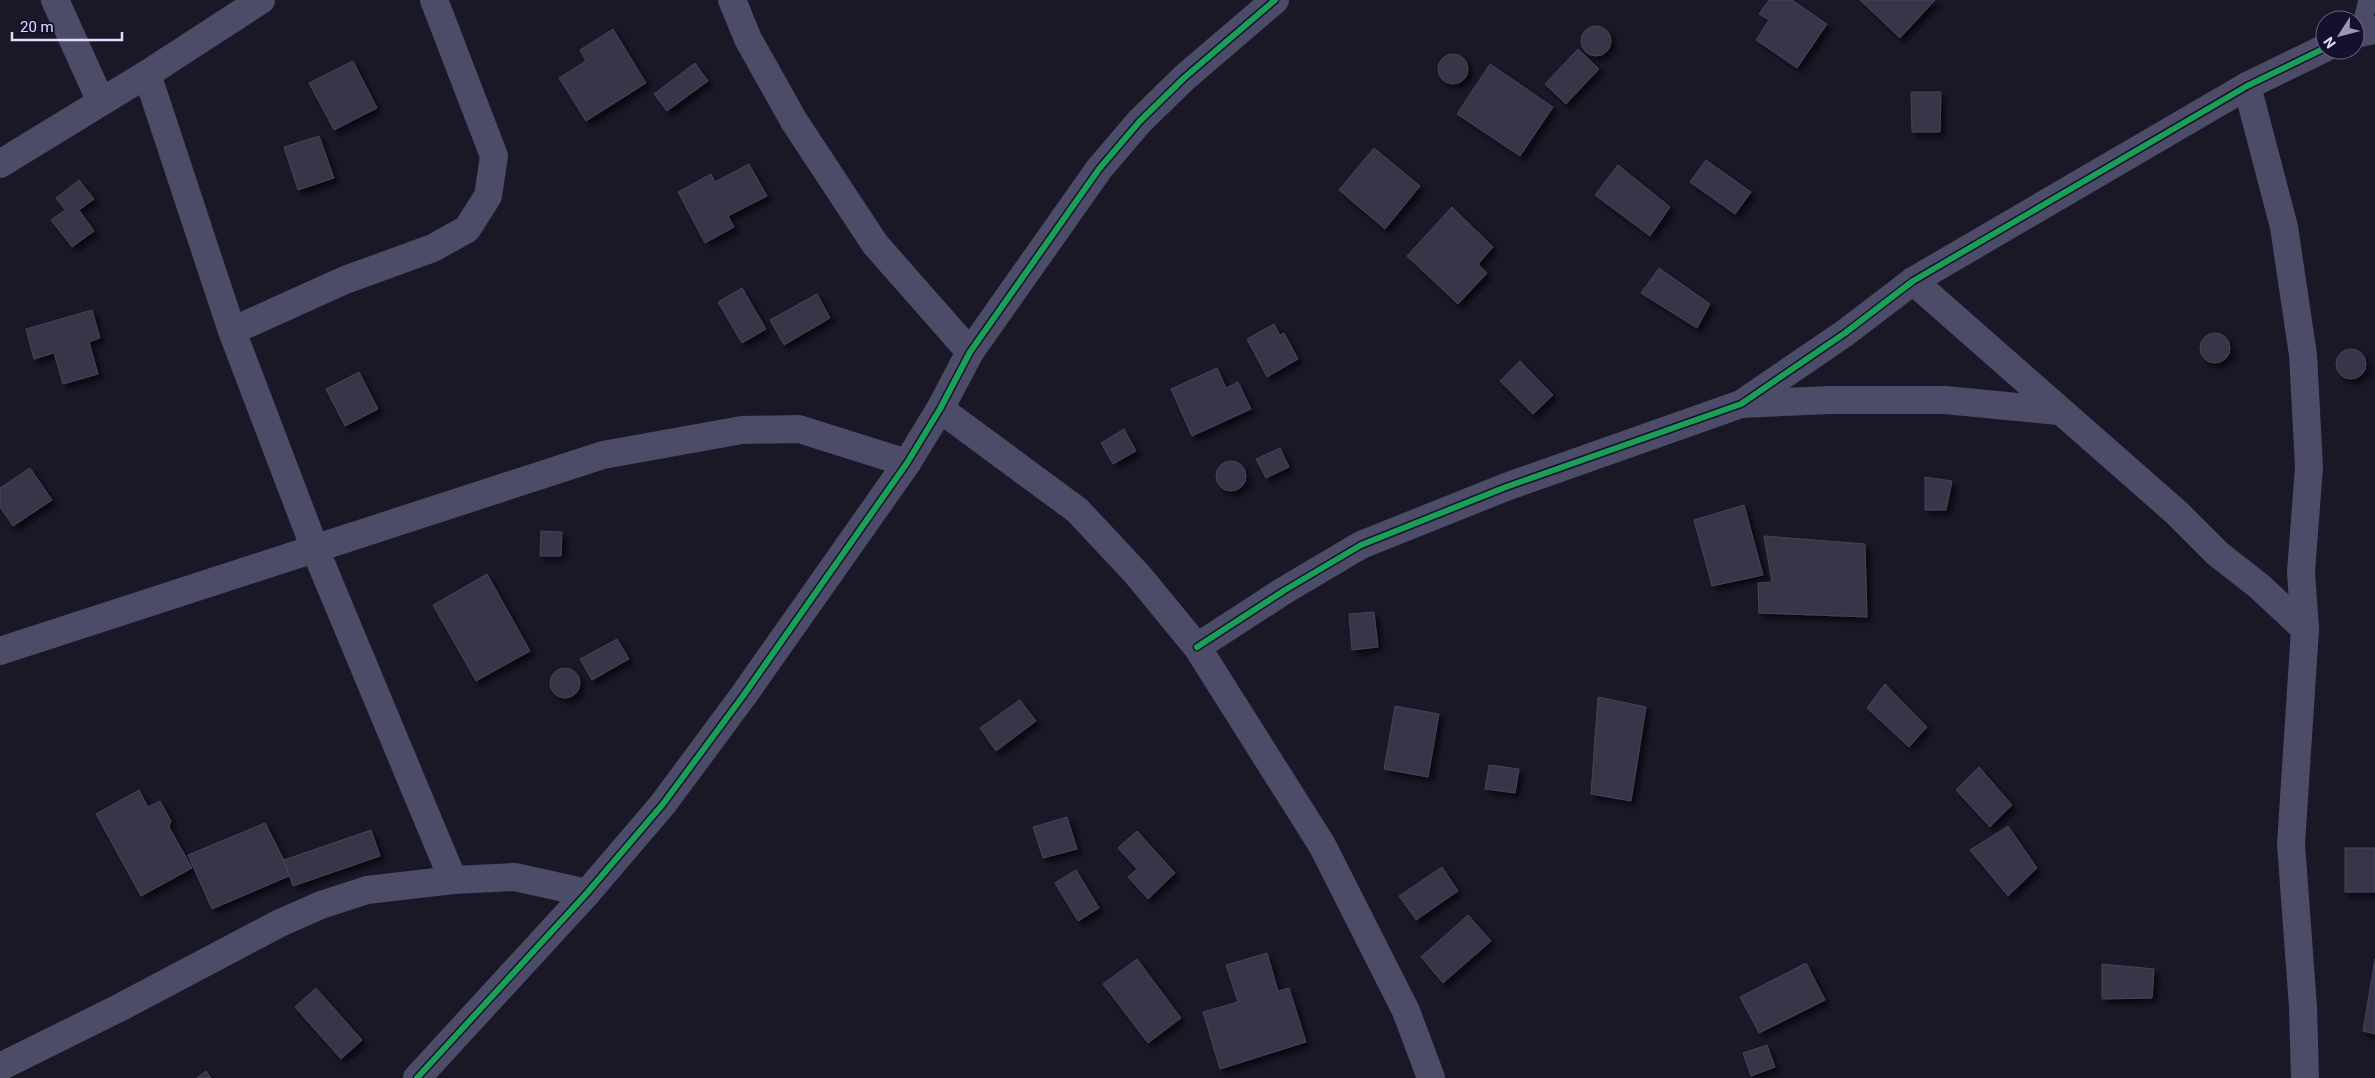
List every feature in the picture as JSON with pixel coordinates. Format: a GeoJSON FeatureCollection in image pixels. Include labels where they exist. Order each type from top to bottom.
{"type":"FeatureCollection","features":[{"type":"Feature","properties":{"kind":"street"},"geometry":{"type":"LineString","coordinates":[[55,0],[101,102]]}},
{"type":"Feature","properties":{"kind":"street"},"geometry":{"type":"LineString","coordinates":[[0,164],[147,74],[261,0]]}},
{"type":"Feature","properties":{"kind":"street"},"geometry":{"type":"LineString","coordinates":[[232,331],[346,280],[433,248],[467,229],[488,196],[494,156],[434,0]]}},
{"type":"Feature","properties":{"kind":"street"},"geometry":{"type":"LineString","coordinates":[[732,0],[748,39],[794,121],[875,244],[970,352]]}},
{"type":"Feature","properties":{"kind":"street"},"geometry":{"type":"LineString","coordinates":[[417,1078],[587,893],[663,804],[743,696],[907,462],[940,409],[970,352],[1098,169],[1140,122],[1184,78],[1276,0]]}},
{"type":"Feature","properties":{"kind":"street"},"geometry":{"type":"LineString","coordinates":[[1197,647],[1285,590],[1361,545],[1506,487],[1741,404],[1845,333],[1913,281],[2247,86],[2315,53]]}},
{"type":"Feature","properties":{"kind":"street"},"geometry":{"type":"LineString","coordinates":[[147,74],[232,331],[315,549],[453,880]]}},
{"type":"Feature","properties":{"kind":"street"},"geometry":{"type":"LineString","coordinates":[[2247,86],[2284,227],[2303,355],[2309,467],[2302,572],[2305,629],[2291,844],[2303,1007],[2305,1078]]}},
{"type":"Feature","properties":{"kind":"street"},"geometry":{"type":"LineString","coordinates":[[1913,281],[2003,359],[2058,411],[2177,513],[2218,554],[2259,586],[2305,629]]}},
{"type":"Feature","properties":{"kind":"street"},"geometry":{"type":"LineString","coordinates":[[1741,404],[1830,400],[1945,400],[2058,411]]}},
{"type":"Feature","properties":{"kind":"street"},"geometry":{"type":"LineString","coordinates":[[940,409],[1077,510],[1137,574],[1197,647],[1322,845],[1406,1011],[1431,1078]]}},
{"type":"Feature","properties":{"kind":"street"},"geometry":{"type":"LineString","coordinates":[[0,651],[603,455],[742,430],[799,429],[907,462]]}},
{"type":"Feature","properties":{"kind":"street"},"geometry":{"type":"LineString","coordinates":[[0,1067],[121,1007],[280,923],[321,904],[367,890],[453,880],[515,877],[587,893]]}},
{"type":"Feature","properties":{"kind":"lane"},"geometry":{"type":"LineString","coordinates":[[2365,19],[2368,0]]}},
{"type":"Feature","properties":{"kind":"building"},"geometry":{"type":"Polygon","coordinates":[[[1769,0],[1792,0],[1827,24],[1797,68],[1756,40],[1769,20],[1759,14],[1769,0]]]}},
{"type":"Feature","properties":{"kind":"building"},"geometry":{"type":"Polygon","coordinates":[[[1860,0],[1935,0],[1900,38],[1860,0]]]}},
{"type":"Feature","properties":{"kind":"building"},"geometry":{"type":"Polygon","coordinates":[[[1596,26],[1607,30],[1611,41],[1607,52],[1596,56],[1585,52],[1581,41],[1585,30],[1596,26]]]}},
{"type":"Feature","properties":{"kind":"building"},"geometry":{"type":"Polygon","coordinates":[[[613,29],[646,83],[586,121],[559,78],[586,61],[580,50],[613,29]]]}},
{"type":"Feature","properties":{"kind":"building"},"geometry":{"type":"Polygon","coordinates":[[[1578,49],[1599,69],[1566,104],[1545,84],[1578,49]]]}},
{"type":"Feature","properties":{"kind":"building"},"geometry":{"type":"Polygon","coordinates":[[[1453,54],[1464,58],[1468,69],[1464,80],[1453,84],[1442,80],[1438,69],[1442,58],[1453,54]]]}},
{"type":"Feature","properties":{"kind":"building"},"geometry":{"type":"Polygon","coordinates":[[[353,61],[377,108],[334,130],[309,83],[353,61]]]}},
{"type":"Feature","properties":{"kind":"building"},"geometry":{"type":"Polygon","coordinates":[[[695,63],[708,81],[667,111],[654,94],[695,63]]]}},
{"type":"Feature","properties":{"kind":"building"},"geometry":{"type":"Polygon","coordinates":[[[1490,64],[1553,107],[1520,156],[1457,114],[1490,64]]]}},
{"type":"Feature","properties":{"kind":"building"},"geometry":{"type":"Polygon","coordinates":[[[1911,92],[1941,92],[1940,132],[1912,132],[1911,92]]]}},
{"type":"Feature","properties":{"kind":"building"},"geometry":{"type":"Polygon","coordinates":[[[319,136],[334,178],[298,190],[284,147],[319,136]]]}},
{"type":"Feature","properties":{"kind":"building"},"geometry":{"type":"Polygon","coordinates":[[[1374,148],[1420,186],[1385,229],[1339,190],[1374,148]]]}},
{"type":"Feature","properties":{"kind":"building"},"geometry":{"type":"Polygon","coordinates":[[[1706,160],[1751,192],[1735,214],[1690,182],[1706,160]]]}},
{"type":"Feature","properties":{"kind":"building"},"geometry":{"type":"Polygon","coordinates":[[[749,164],[767,196],[728,216],[734,227],[705,243],[678,192],[711,174],[715,182],[749,164]]]}},
{"type":"Feature","properties":{"kind":"building"},"geometry":{"type":"Polygon","coordinates":[[[1618,165],[1670,207],[1650,236],[1595,195],[1618,165]]]}},
{"type":"Feature","properties":{"kind":"building"},"geometry":{"type":"Polygon","coordinates":[[[79,180],[94,199],[79,210],[94,231],[72,247],[51,220],[65,210],[56,198],[79,180]]]}},
{"type":"Feature","properties":{"kind":"building"},"geometry":{"type":"Polygon","coordinates":[[[1452,207],[1493,247],[1478,264],[1487,273],[1458,304],[1407,256],[1452,207]]]}},
{"type":"Feature","properties":{"kind":"building"},"geometry":{"type":"Polygon","coordinates":[[[1659,268],[1710,304],[1697,328],[1641,293],[1659,268]]]}},
{"type":"Feature","properties":{"kind":"building"},"geometry":{"type":"Polygon","coordinates":[[[742,288],[766,329],[742,343],[718,302],[742,288]]]}},
{"type":"Feature","properties":{"kind":"building"},"geometry":{"type":"Polygon","coordinates":[[[817,294],[830,318],[784,345],[770,320],[817,294]]]}},
{"type":"Feature","properties":{"kind":"building"},"geometry":{"type":"Polygon","coordinates":[[[92,310],[100,338],[89,342],[98,374],[63,384],[54,353],[34,359],[26,329],[92,310]]]}},
{"type":"Feature","properties":{"kind":"building"},"geometry":{"type":"Polygon","coordinates":[[[1274,324],[1280,335],[1284,333],[1298,359],[1267,377],[1247,339],[1274,324]]]}},
{"type":"Feature","properties":{"kind":"building"},"geometry":{"type":"Polygon","coordinates":[[[2215,333],[2226,337],[2230,348],[2226,359],[2215,363],[2204,359],[2200,348],[2204,337],[2215,333]]]}},
{"type":"Feature","properties":{"kind":"building"},"geometry":{"type":"Polygon","coordinates":[[[2351,349],[2362,353],[2366,364],[2362,375],[2351,379],[2340,375],[2336,364],[2340,353],[2351,349]]]}},
{"type":"Feature","properties":{"kind":"building"},"geometry":{"type":"Polygon","coordinates":[[[1520,361],[1553,395],[1533,414],[1500,381],[1520,361]]]}},
{"type":"Feature","properties":{"kind":"building"},"geometry":{"type":"Polygon","coordinates":[[[1217,368],[1226,388],[1238,382],[1251,409],[1192,436],[1171,389],[1217,368]]]}},
{"type":"Feature","properties":{"kind":"building"},"geometry":{"type":"Polygon","coordinates":[[[359,372],[378,409],[345,426],[326,389],[359,372]]]}},
{"type":"Feature","properties":{"kind":"building"},"geometry":{"type":"Polygon","coordinates":[[[1124,429],[1136,451],[1113,464],[1101,443],[1124,429]]]}},
{"type":"Feature","properties":{"kind":"building"},"geometry":{"type":"Polygon","coordinates":[[[1280,448],[1289,467],[1266,478],[1256,459],[1280,448]]]}},
{"type":"Feature","properties":{"kind":"building"},"geometry":{"type":"Polygon","coordinates":[[[1231,461],[1242,465],[1246,476],[1242,487],[1231,491],[1220,487],[1216,476],[1220,465],[1231,461]]]}},
{"type":"Feature","properties":{"kind":"building"},"geometry":{"type":"Polygon","coordinates":[[[30,468],[52,500],[13,526],[0,507],[0,488],[30,468]]]}},
{"type":"Feature","properties":{"kind":"building"},"geometry":{"type":"Polygon","coordinates":[[[1925,477],[1952,481],[1946,510],[1925,510],[1925,477]]]}},
{"type":"Feature","properties":{"kind":"building"},"geometry":{"type":"Polygon","coordinates":[[[1744,505],[1763,575],[1712,586],[1694,520],[1744,505]]]}},
{"type":"Feature","properties":{"kind":"building"},"geometry":{"type":"Polygon","coordinates":[[[541,531],[562,532],[561,556],[540,556],[541,531]]]}},
{"type":"Feature","properties":{"kind":"building"},"geometry":{"type":"Polygon","coordinates":[[[1764,536],[1865,544],[1867,617],[1759,613],[1758,583],[1772,582],[1764,536]]]}},
{"type":"Feature","properties":{"kind":"building"},"geometry":{"type":"Polygon","coordinates":[[[487,574],[530,651],[476,681],[433,605],[487,574]]]}},
{"type":"Feature","properties":{"kind":"building"},"geometry":{"type":"Polygon","coordinates":[[[1374,612],[1378,647],[1352,650],[1349,614],[1374,612]]]}},
{"type":"Feature","properties":{"kind":"building"},"geometry":{"type":"Polygon","coordinates":[[[617,639],[629,659],[592,680],[580,659],[617,639]]]}},
{"type":"Feature","properties":{"kind":"building"},"geometry":{"type":"Polygon","coordinates":[[[565,668],[576,672],[580,683],[576,694],[565,698],[554,694],[550,683],[554,672],[565,668]]]}},
{"type":"Feature","properties":{"kind":"building"},"geometry":{"type":"Polygon","coordinates":[[[1885,684],[1927,727],[1909,747],[1867,708],[1885,684]]]}},
{"type":"Feature","properties":{"kind":"building"},"geometry":{"type":"Polygon","coordinates":[[[1598,697],[1646,707],[1631,801],[1591,794],[1598,697]]]}},
{"type":"Feature","properties":{"kind":"building"},"geometry":{"type":"Polygon","coordinates":[[[1020,700],[1036,721],[996,751],[980,728],[1020,700]]]}},
{"type":"Feature","properties":{"kind":"building"},"geometry":{"type":"Polygon","coordinates":[[[1395,706],[1439,714],[1428,777],[1384,769],[1395,706]]]}},
{"type":"Feature","properties":{"kind":"building"},"geometry":{"type":"Polygon","coordinates":[[[1489,765],[1519,769],[1515,793],[1485,789],[1489,765]]]}},
{"type":"Feature","properties":{"kind":"building"},"geometry":{"type":"Polygon","coordinates":[[[1979,767],[2012,805],[1990,827],[1956,790],[1979,767]]]}},
{"type":"Feature","properties":{"kind":"building"},"geometry":{"type":"Polygon","coordinates":[[[139,790],[148,807],[160,801],[171,821],[169,827],[192,868],[141,896],[96,814],[139,790]]]}},
{"type":"Feature","properties":{"kind":"building"},"geometry":{"type":"Polygon","coordinates":[[[1067,817],[1077,849],[1043,858],[1033,827],[1067,817]]]}},
{"type":"Feature","properties":{"kind":"building"},"geometry":{"type":"Polygon","coordinates":[[[265,823],[284,860],[289,876],[212,909],[188,855],[265,823]]]}},
{"type":"Feature","properties":{"kind":"building"},"geometry":{"type":"Polygon","coordinates":[[[2008,826],[2037,868],[2008,896],[1970,850],[2008,826]]]}},
{"type":"Feature","properties":{"kind":"building"},"geometry":{"type":"Polygon","coordinates":[[[371,830],[380,856],[293,886],[284,860],[371,830]]]}},
{"type":"Feature","properties":{"kind":"building"},"geometry":{"type":"Polygon","coordinates":[[[1137,831],[1175,873],[1148,899],[1128,877],[1137,869],[1118,848],[1137,831]]]}},
{"type":"Feature","properties":{"kind":"building"},"geometry":{"type":"Polygon","coordinates":[[[2345,848],[2375,848],[2375,892],[2345,892],[2345,848]]]}},
{"type":"Feature","properties":{"kind":"building"},"geometry":{"type":"Polygon","coordinates":[[[1442,867],[1458,891],[1416,920],[1399,896],[1442,867]]]}},
{"type":"Feature","properties":{"kind":"building"},"geometry":{"type":"Polygon","coordinates":[[[1076,870],[1099,908],[1078,921],[1055,883],[1076,870]]]}},
{"type":"Feature","properties":{"kind":"building"},"geometry":{"type":"Polygon","coordinates":[[[1468,915],[1491,941],[1443,983],[1421,957],[1468,915]]]}},
{"type":"Feature","properties":{"kind":"building"},"geometry":{"type":"Polygon","coordinates":[[[1267,953],[1278,991],[1289,988],[1306,1042],[1220,1069],[1203,1012],[1238,1002],[1226,965],[1267,953]]]}},
{"type":"Feature","properties":{"kind":"building"},"geometry":{"type":"Polygon","coordinates":[[[1137,959],[1181,1018],[1148,1043],[1103,984],[1137,959]]]}},
{"type":"Feature","properties":{"kind":"building"},"geometry":{"type":"Polygon","coordinates":[[[2375,959],[2375,1034],[2363,1031],[2375,959]]]}},
{"type":"Feature","properties":{"kind":"building"},"geometry":{"type":"Polygon","coordinates":[[[1806,963],[1825,1000],[1759,1033],[1740,997],[1806,963]]]}},
{"type":"Feature","properties":{"kind":"building"},"geometry":{"type":"Polygon","coordinates":[[[2102,964],[2154,969],[2152,998],[2102,999],[2102,964]]]}},
{"type":"Feature","properties":{"kind":"building"},"geometry":{"type":"Polygon","coordinates":[[[316,988],[362,1040],[341,1059],[295,1007],[316,988]]]}},
{"type":"Feature","properties":{"kind":"building"},"geometry":{"type":"Polygon","coordinates":[[[1767,1045],[1775,1067],[1751,1076],[1743,1053],[1767,1045]]]}},
{"type":"Feature","properties":{"kind":"building"},"geometry":{"type":"Polygon","coordinates":[[[206,1071],[211,1078],[197,1078],[206,1071]]]}},
{"type":"Feature","properties":{"kind":"cycle path"},"geometry":{"type":"LineString","coordinates":[[417,1078],[587,893],[663,804],[743,696],[907,463],[940,409],[970,352],[1099,169],[1140,121],[1184,78],[1275,0]]}},
{"type":"Feature","properties":{"kind":"cycle path"},"geometry":{"type":"LineString","coordinates":[[1197,647],[1285,590],[1361,545],[1506,487],[1741,404],[1845,333],[1913,281],[2247,86],[2315,53]]}}]}
